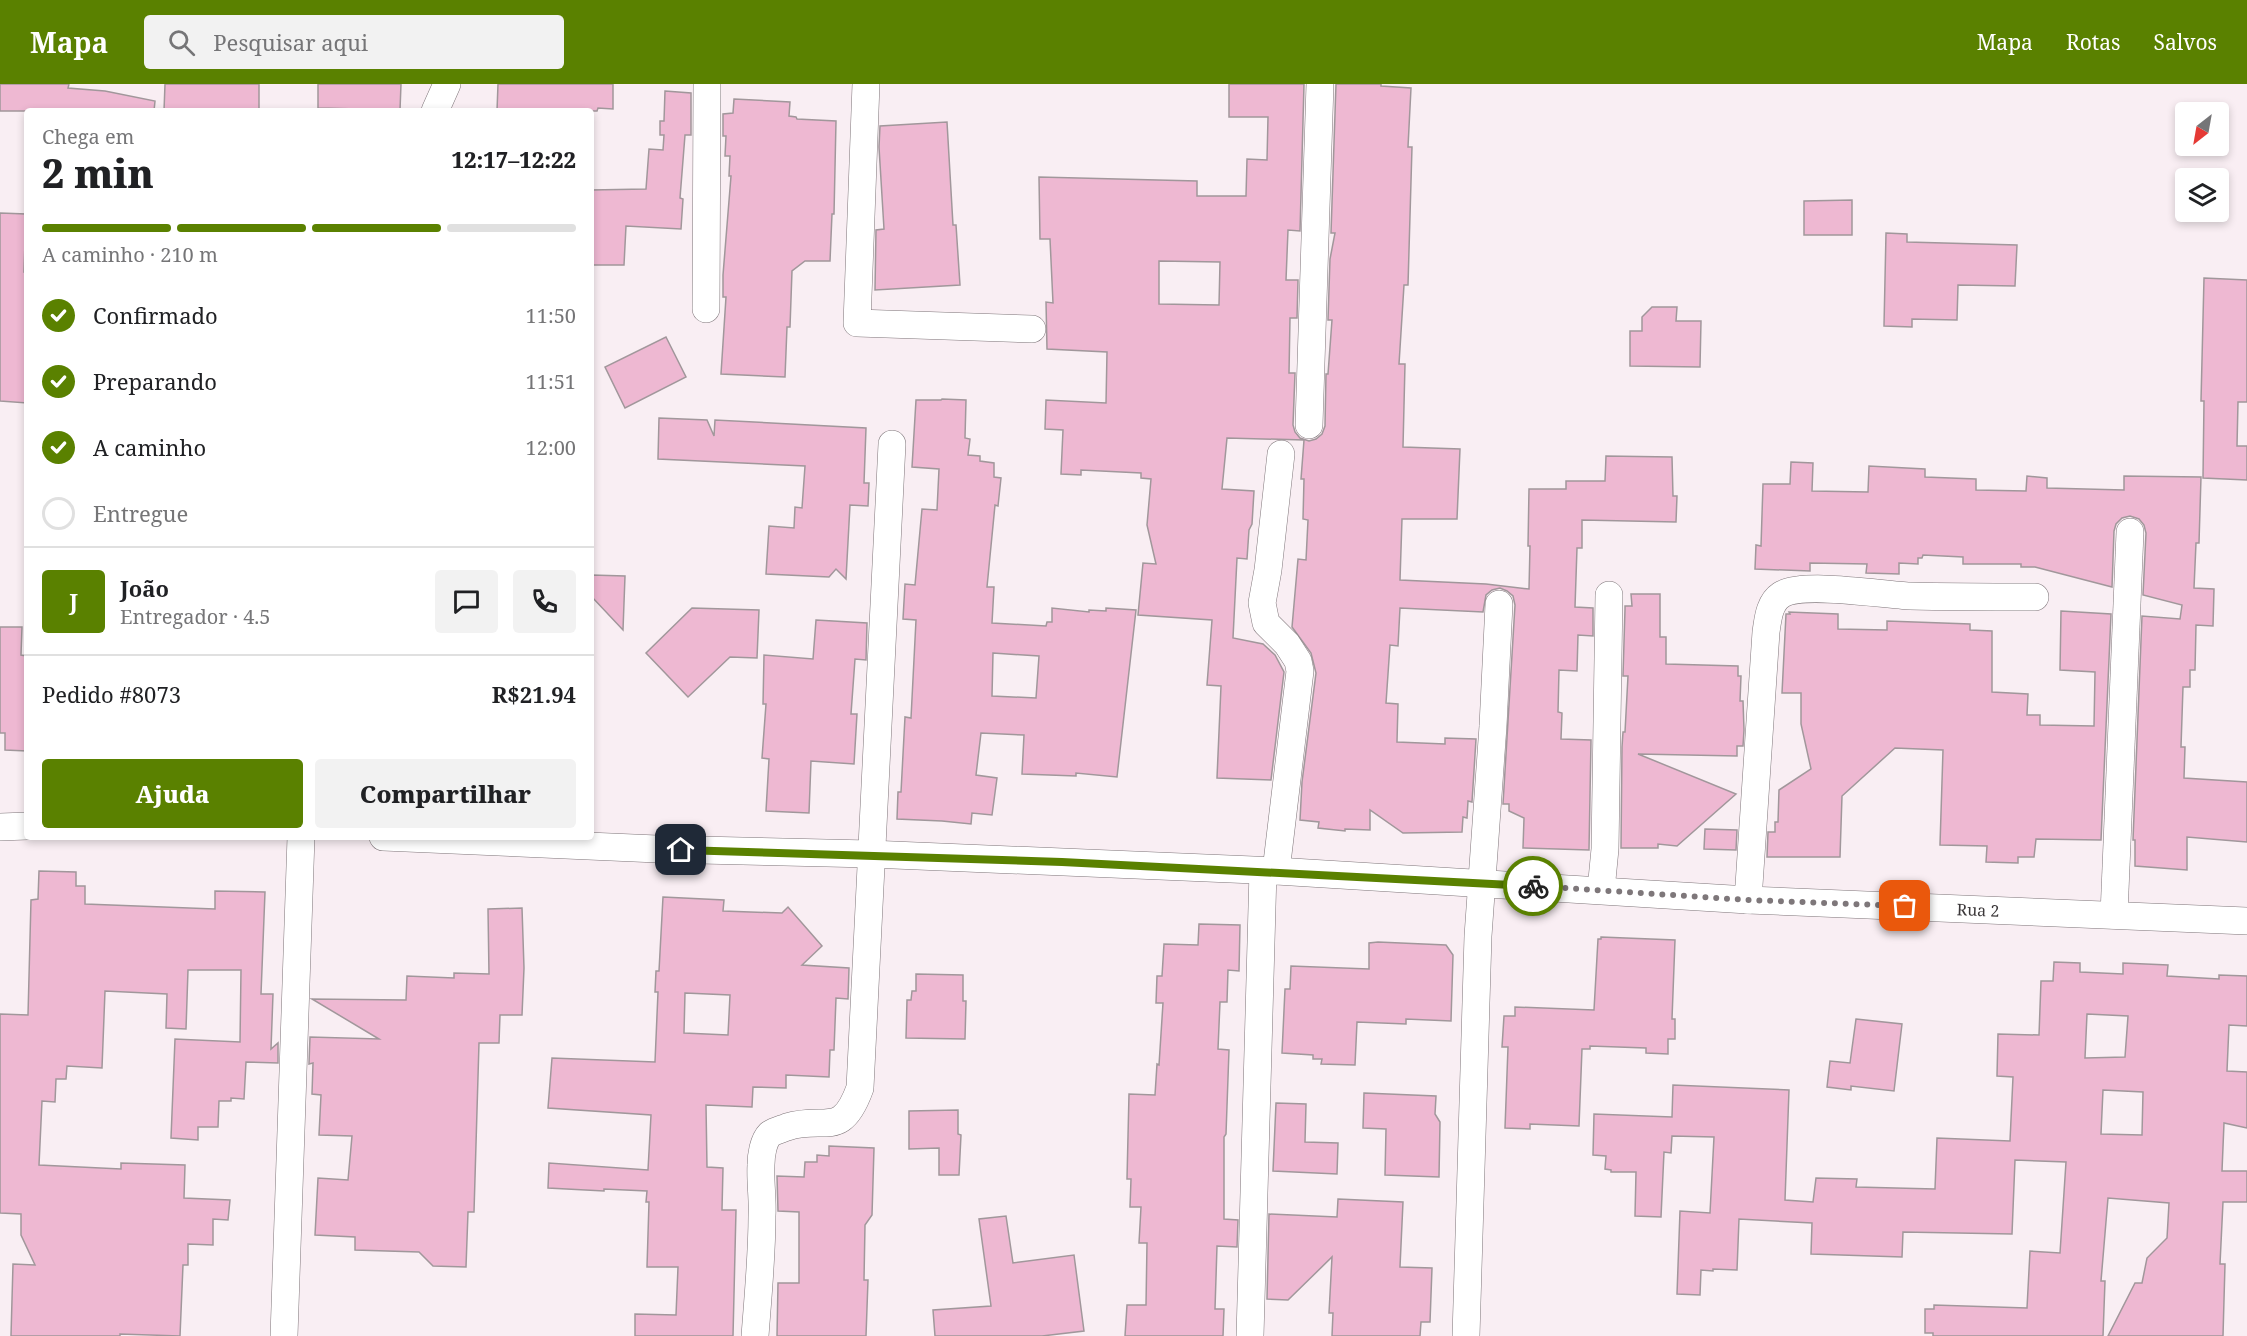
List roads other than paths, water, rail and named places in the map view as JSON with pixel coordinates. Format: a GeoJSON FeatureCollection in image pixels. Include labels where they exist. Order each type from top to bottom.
{"type":"FeatureCollection","features":[{"type":"Feature","properties":{"kind":"street"},"geometry":{"type":"LineString","coordinates":[[436,108],[447,84]]}},
{"type":"Feature","properties":{"kind":"street"},"geometry":{"type":"LineString","coordinates":[[706,309],[707,84]]}},
{"type":"Feature","properties":{"kind":"street"},"geometry":{"type":"LineString","coordinates":[[866,84],[857,323],[1032,328]]}},
{"type":"Feature","properties":{"kind":"street"},"geometry":{"type":"LineString","coordinates":[[1309,424],[1320,84]]}},
{"type":"Feature","properties":{"kind":"street"},"geometry":{"type":"LineString","coordinates":[[756,1336],[762,1217],[761,1164],[767,1140],[770,1134],[796,1125],[836,1122],[847,1116],[860,1088],[892,444]]}},
{"type":"Feature","properties":{"kind":"street"},"geometry":{"type":"LineString","coordinates":[[1250,1336],[1270,871],[1300,671],[1298,661],[1287,644],[1266,623],[1262,603],[1281,454]]}},
{"type":"Feature","properties":{"kind":"street"},"geometry":{"type":"LineString","coordinates":[[2114,915],[2130,532]]}},
{"type":"Feature","properties":{"kind":"street"},"geometry":{"type":"LineString","coordinates":[[1748,900],[1767,623],[1772,605],[1777,598],[1786,592],[1808,590],[1908,596],[2035,597]]}},
{"type":"Feature","properties":{"kind":"street"},"geometry":{"type":"LineString","coordinates":[[1601,890],[1605,849],[1609,595]]}},
{"type":"Feature","properties":{"kind":"street"},"geometry":{"type":"LineString","coordinates":[[1466,1336],[1480,882],[1493,726],[1499,604]]}},
{"type":"Feature","properties":{"kind":"street"},"geometry":{"type":"LineString","coordinates":[[0,827],[24,826]]}},
{"type":"Feature","properties":{"kind":"street"},"geometry":{"type":"LineString","coordinates":[[284,1336],[301,840]]}},
{"type":"Feature","properties":{"kind":"street","name":"Rua 2"},"geometry":{"type":"LineString","coordinates":[[475,840],[657,849],[870,854],[1270,871],[1748,900],[2247,921]]}}]}
